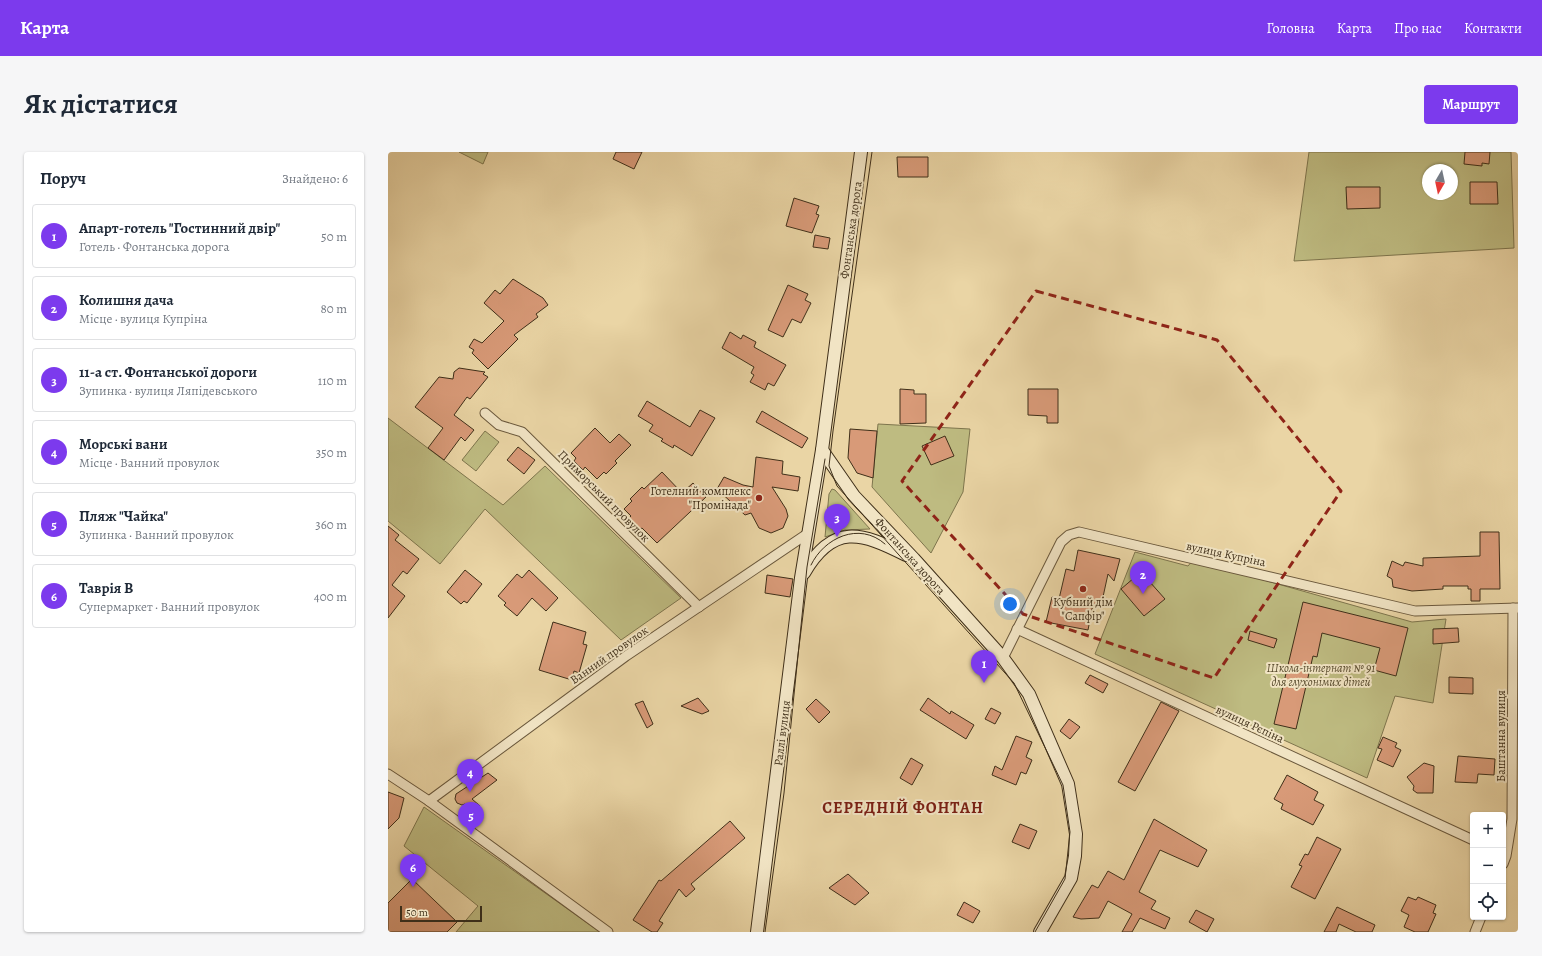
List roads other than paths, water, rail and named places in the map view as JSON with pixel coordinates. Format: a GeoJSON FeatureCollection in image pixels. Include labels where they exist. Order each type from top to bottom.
{"type":"FeatureCollection","features":[{"type":"Feature","properties":{"kind":"main road","name":"Фонтанська дорога"},"geometry":{"type":"LineString","coordinates":[[861,152],[822,450],[854,496],[914,559],[1003,658],[1029,694],[1068,784],[1074,813],[1076,834],[1075,856],[1071,878],[1040,932]]}},
{"type":"Feature","properties":{"kind":"main road","name":"Раллі вулиця"},"geometry":{"type":"LineString","coordinates":[[757,932],[801,578],[807,534],[822,450]]}},
{"type":"Feature","properties":{"kind":"main road"},"geometry":{"type":"LineString","coordinates":[[801,578],[819,552],[838,539],[862,536],[877,541],[914,559]]}},
{"type":"Feature","properties":{"kind":"street","name":"Приморський провулок"},"geometry":{"type":"LineString","coordinates":[[485,414],[498,425],[522,432],[699,607]]}},
{"type":"Feature","properties":{"kind":"street","name":"вулиця Купріна"},"geometry":{"type":"LineString","coordinates":[[1003,658],[1061,542],[1069,534],[1080,532],[1414,611],[1515,608]]}},
{"type":"Feature","properties":{"kind":"street","name":"Ванний провулок"},"geometry":{"type":"LineString","coordinates":[[429,801],[626,656],[807,534]]}},
{"type":"Feature","properties":{"kind":"street","name":"Баштанна вулиця"},"geometry":{"type":"LineString","coordinates":[[1506,848],[1512,819],[1515,766],[1515,608]]}},
{"type":"Feature","properties":{"kind":"street","name":"вулиця Рєпіна"},"geometry":{"type":"LineString","coordinates":[[1017,629],[1470,839]]}},
{"type":"Feature","properties":{"kind":"street"},"geometry":{"type":"LineString","coordinates":[[389,776],[429,801],[608,932]]}},
{"type":"Feature","properties":{"kind":"street"},"geometry":{"type":"LineString","coordinates":[[1475,932],[1480,920]]}},
{"type":"Feature","properties":{"kind":"tram line"},"geometry":{"type":"LineString","coordinates":[[872,152],[829,466],[837,486],[1014,683],[1063,785],[1070,832],[1065,879],[1035,932]]}},
{"type":"Feature","properties":{"kind":"tram line"},"geometry":{"type":"LineString","coordinates":[[765,932],[784,793],[807,567],[825,459]]}},
{"type":"Feature","properties":{"kind":"tram line"},"geometry":{"type":"LineString","coordinates":[[811,565],[824,547],[833,540],[843,536],[854,533],[864,534],[875,537],[885,544]]}},
{"type":"Feature","properties":{"kind":"place","name":"Готелний комплекс \"Промінада\""},"geometry":{"type":"Point","coordinates":[759,498]}},
{"type":"Feature","properties":{"kind":"place","name":"11-а ст. Фонтанської дороги"},"geometry":{"type":"Point","coordinates":[837,537]}},
{"type":"Feature","properties":{"kind":"place","name":"Кубний дім \"Сапфір\""},"geometry":{"type":"Point","coordinates":[1083,589]}},
{"type":"Feature","properties":{"kind":"place","name":"Колишня дача"},"geometry":{"type":"Point","coordinates":[1143,594]}},
{"type":"Feature","properties":{"kind":"place","name":"Апарт-готель \"Гостинний двір\""},"geometry":{"type":"Point","coordinates":[984,683]}},
{"type":"Feature","properties":{"kind":"place","name":"Морські вани"},"geometry":{"type":"Point","coordinates":[470,792]}},
{"type":"Feature","properties":{"kind":"place","name":"Пляж \"Чайка\""},"geometry":{"type":"Point","coordinates":[471,835]}},
{"type":"Feature","properties":{"kind":"place","name":"Таврія В"},"geometry":{"type":"Point","coordinates":[413,887]}},
{"type":"Feature","properties":{"kind":"district","name":"СЕРЕДНІЙ ФОНТАН"},"geometry":{"type":"Point","coordinates":[903,807]}},
{"type":"Feature","properties":{"kind":"park label","name":"Школа-інтернат № 91 для глухонімих дітей"},"geometry":{"type":"Point","coordinates":[1321,675]}}]}
